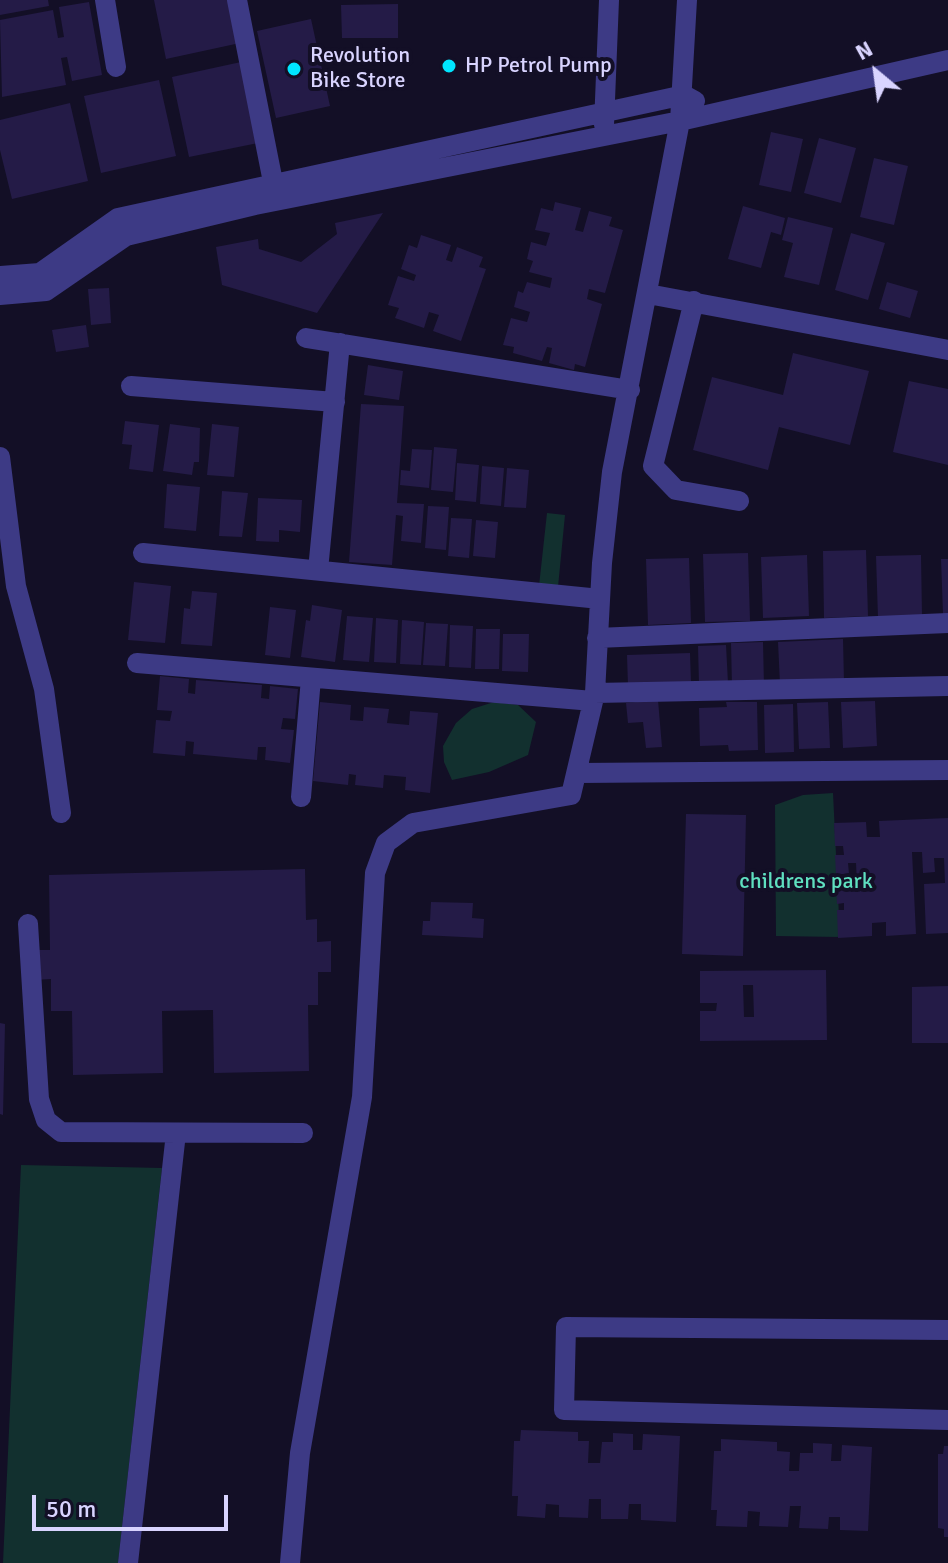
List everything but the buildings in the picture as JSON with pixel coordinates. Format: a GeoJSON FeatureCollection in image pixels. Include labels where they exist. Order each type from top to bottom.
{"type":"FeatureCollection","features":[{"type":"Feature","properties":{"kind":"street"},"geometry":{"type":"LineString","coordinates":[[105,0],[116,67]]}},
{"type":"Feature","properties":{"kind":"street"},"geometry":{"type":"LineString","coordinates":[[237,0],[273,182]]}},
{"type":"Feature","properties":{"kind":"street"},"geometry":{"type":"LineString","coordinates":[[603,137],[609,0]]}},
{"type":"Feature","properties":{"kind":"street"},"geometry":{"type":"LineString","coordinates":[[290,1563],[300,1453],[362,1097],[375,873],[386,843],[413,823],[571,795],[579,773],[594,697],[612,472],[684,95],[687,0]]}},
{"type":"Feature","properties":{"kind":"street"},"geometry":{"type":"LineString","coordinates":[[0,295],[46,291],[126,236],[270,202],[680,121],[948,60]]}},
{"type":"Feature","properties":{"kind":"street"},"geometry":{"type":"LineString","coordinates":[[0,276],[40,273],[118,218],[273,182],[684,95],[712,112]]}},
{"type":"Feature","properties":{"kind":"street"},"geometry":{"type":"LineString","coordinates":[[648,294],[948,350]]}},
{"type":"Feature","properties":{"kind":"street"},"geometry":{"type":"LineString","coordinates":[[694,301],[653,466],[676,490],[739,501]]}},
{"type":"Feature","properties":{"kind":"street"},"geometry":{"type":"LineString","coordinates":[[306,338],[630,390]]}},
{"type":"Feature","properties":{"kind":"street"},"geometry":{"type":"LineString","coordinates":[[318,570],[340,343]]}},
{"type":"Feature","properties":{"kind":"street"},"geometry":{"type":"LineString","coordinates":[[131,386],[335,402]]}},
{"type":"Feature","properties":{"kind":"street"},"geometry":{"type":"LineString","coordinates":[[0,457],[16,586],[44,689],[61,813]]}},
{"type":"Feature","properties":{"kind":"street"},"geometry":{"type":"LineString","coordinates":[[143,553],[600,599]]}},
{"type":"Feature","properties":{"kind":"street"},"geometry":{"type":"LineString","coordinates":[[597,638],[948,623]]}},
{"type":"Feature","properties":{"kind":"street"},"geometry":{"type":"LineString","coordinates":[[137,663],[594,697],[948,686]]}},
{"type":"Feature","properties":{"kind":"street"},"geometry":{"type":"LineString","coordinates":[[301,797],[311,678]]}},
{"type":"Feature","properties":{"kind":"street"},"geometry":{"type":"LineString","coordinates":[[579,773],[948,770]]}},
{"type":"Feature","properties":{"kind":"street"},"geometry":{"type":"LineString","coordinates":[[28,924],[39,1099],[46,1120],[61,1132],[303,1133]]}},
{"type":"Feature","properties":{"kind":"street"},"geometry":{"type":"LineString","coordinates":[[128,1563],[176,1133]]}},
{"type":"Feature","properties":{"kind":"street"},"geometry":{"type":"LineString","coordinates":[[948,1330],[566,1327],[564,1410],[948,1420]]}},
{"type":"Feature","properties":{"kind":"green space"},"geometry":{"type":"Polygon","coordinates":[[[547,513],[565,515],[558,587],[539,586],[547,513]]]}},
{"type":"Feature","properties":{"kind":"green space"},"geometry":{"type":"Polygon","coordinates":[[[494,702],[518,705],[536,722],[528,755],[489,772],[452,780],[444,762],[443,746],[456,723],[472,709],[494,702]]]}},
{"type":"Feature","properties":{"kind":"green space","name":"childrens park"},"geometry":{"type":"Polygon","coordinates":[[[833,793],[840,937],[776,936],[775,805],[803,795],[833,793]]]}},
{"type":"Feature","properties":{"kind":"green space"},"geometry":{"type":"Polygon","coordinates":[[[21,1165],[162,1168],[118,1563],[3,1563],[21,1165]]]}},
{"type":"Feature","properties":{"kind":"place","name":"HP Petrol Pump"},"geometry":{"type":"Point","coordinates":[449,66]}},
{"type":"Feature","properties":{"kind":"place","name":"Revolution Bike Store"},"geometry":{"type":"Point","coordinates":[294,69]}}]}
